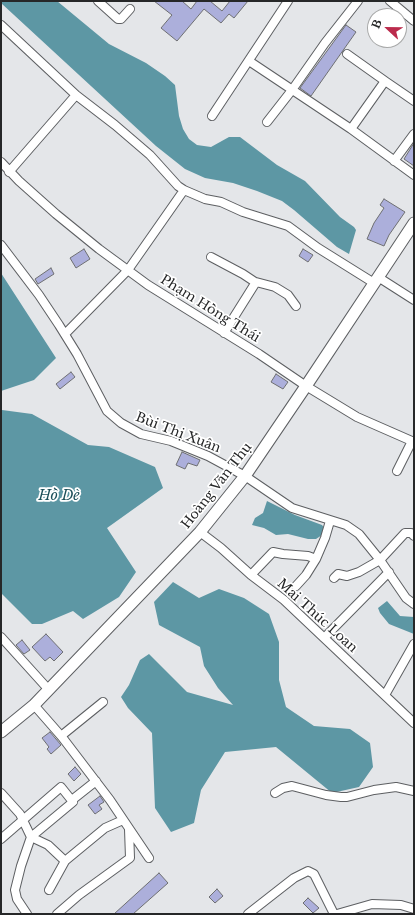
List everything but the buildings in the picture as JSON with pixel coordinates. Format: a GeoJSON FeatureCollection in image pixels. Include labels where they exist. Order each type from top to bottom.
{"type":"FeatureCollection","features":[{"type":"Feature","properties":{"kind":"main road","name":"Hoàng Văn Thụ"},"geometry":{"type":"LineString","coordinates":[[1,732],[34,706],[200,532],[245,476],[414,223]]}},
{"type":"Feature","properties":{"kind":"street"},"geometry":{"type":"LineString","coordinates":[[98,1],[118,19],[121,19],[130,9]]}},
{"type":"Feature","properties":{"kind":"street"},"geometry":{"type":"LineString","coordinates":[[212,116],[288,1]]}},
{"type":"Feature","properties":{"kind":"street"},"geometry":{"type":"LineString","coordinates":[[267,122],[358,1]]}},
{"type":"Feature","properties":{"kind":"street"},"geometry":{"type":"LineString","coordinates":[[390,1],[414,21]]}},
{"type":"Feature","properties":{"kind":"street"},"geometry":{"type":"LineString","coordinates":[[1,25],[76,95],[116,125],[150,155],[178,186],[184,190],[221,202],[243,212],[288,226],[318,248],[414,300]]}},
{"type":"Feature","properties":{"kind":"street"},"geometry":{"type":"LineString","coordinates":[[348,54],[414,101]]}},
{"type":"Feature","properties":{"kind":"street"},"geometry":{"type":"LineString","coordinates":[[249,61],[351,129],[414,175]]}},
{"type":"Feature","properties":{"kind":"street"},"geometry":{"type":"LineString","coordinates":[[351,129],[385,81]]}},
{"type":"Feature","properties":{"kind":"street"},"geometry":{"type":"LineString","coordinates":[[9,172],[76,95]]}},
{"type":"Feature","properties":{"kind":"street"},"geometry":{"type":"LineString","coordinates":[[394,160],[414,134]]}},
{"type":"Feature","properties":{"kind":"street","name":"Phạm Hồng Thái"},"geometry":{"type":"LineString","coordinates":[[1,162],[9,172],[56,214],[99,249],[148,285],[357,417],[413,442]]}},
{"type":"Feature","properties":{"kind":"street"},"geometry":{"type":"LineString","coordinates":[[64,334],[128,270],[184,190]]}},
{"type":"Feature","properties":{"kind":"street","name":"Bùi Thị Xuân"},"geometry":{"type":"LineString","coordinates":[[1,245],[39,295],[64,334],[107,411],[121,423],[141,434],[171,441],[208,456],[245,476],[292,508],[346,525],[359,534],[389,572],[406,598],[414,604]]}},
{"type":"Feature","properties":{"kind":"street"},"geometry":{"type":"LineString","coordinates":[[210,257],[255,282],[275,287],[288,295],[296,306]]}},
{"type":"Feature","properties":{"kind":"street"},"geometry":{"type":"LineString","coordinates":[[224,333],[255,282]]}},
{"type":"Feature","properties":{"kind":"street"},"geometry":{"type":"LineString","coordinates":[[397,471],[413,442]]}},
{"type":"Feature","properties":{"kind":"street"},"geometry":{"type":"LineString","coordinates":[[296,586],[306,575],[316,559],[330,521]]}},
{"type":"Feature","properties":{"kind":"street","name":"Mai Thúc Loan"},"geometry":{"type":"LineString","coordinates":[[200,532],[221,548],[251,575],[284,600],[414,723]]}},
{"type":"Feature","properties":{"kind":"street"},"geometry":{"type":"LineString","coordinates":[[334,578],[338,574],[347,576],[359,572],[380,560],[405,533],[411,533],[414,536]]}},
{"type":"Feature","properties":{"kind":"street"},"geometry":{"type":"LineString","coordinates":[[251,575],[273,552],[308,556],[316,559]]}},
{"type":"Feature","properties":{"kind":"street"},"geometry":{"type":"LineString","coordinates":[[324,638],[389,572]]}},
{"type":"Feature","properties":{"kind":"street"},"geometry":{"type":"LineString","coordinates":[[1,638],[49,690]]}},
{"type":"Feature","properties":{"kind":"street"},"geometry":{"type":"LineString","coordinates":[[385,695],[414,644]]}},
{"type":"Feature","properties":{"kind":"street"},"geometry":{"type":"LineString","coordinates":[[61,736],[103,702]]}},
{"type":"Feature","properties":{"kind":"street"},"geometry":{"type":"LineString","coordinates":[[34,706],[61,736],[96,781],[149,858]]}},
{"type":"Feature","properties":{"kind":"street"},"geometry":{"type":"LineString","coordinates":[[27,914],[17,899],[15,890],[21,866],[32,837],[96,781]]}},
{"type":"Feature","properties":{"kind":"street"},"geometry":{"type":"LineString","coordinates":[[275,793],[283,788],[292,786],[326,795],[341,797],[347,797],[374,790],[396,788],[414,791]]}},
{"type":"Feature","properties":{"kind":"street"},"geometry":{"type":"LineString","coordinates":[[1,839],[61,787],[73,801]]}},
{"type":"Feature","properties":{"kind":"street"},"geometry":{"type":"LineString","coordinates":[[1,793],[20,814],[32,837],[48,845],[65,861]]}},
{"type":"Feature","properties":{"kind":"street"},"geometry":{"type":"LineString","coordinates":[[49,890],[65,861],[89,843],[105,828],[123,820]]}},
{"type":"Feature","properties":{"kind":"street"},"geometry":{"type":"LineString","coordinates":[[57,914],[79,895],[130,858],[128,827]]}},
{"type":"Feature","properties":{"kind":"street"},"geometry":{"type":"LineString","coordinates":[[248,914],[294,878],[308,871],[314,874],[335,914],[372,904],[401,905],[414,909]]}},
{"type":"Feature","properties":{"kind":"water"},"geometry":{"type":"Polygon","coordinates":[[[1,1],[57,1],[109,44],[146,63],[165,76],[175,85],[179,116],[183,129],[189,139],[197,145],[211,147],[229,137],[240,137],[277,165],[305,181],[340,217],[356,230],[349,254],[337,247],[282,201],[233,183],[205,178],[185,169],[156,146],[1,3],[1,1]]]}},
{"type":"Feature","properties":{"kind":"water"},"geometry":{"type":"Polygon","coordinates":[[[1,273],[56,358],[34,380],[1,391],[1,273]]]}},
{"type":"Feature","properties":{"kind":"water","name":"Hồ Dè"},"geometry":{"type":"Polygon","coordinates":[[[1,408],[2,410],[32,414],[88,445],[109,447],[155,467],[163,488],[107,528],[136,572],[119,597],[83,619],[73,611],[42,624],[32,624],[1,593],[1,408]]]}},
{"type":"Feature","properties":{"kind":"water"},"geometry":{"type":"Polygon","coordinates":[[[267,501],[295,515],[322,525],[325,529],[322,535],[316,539],[308,539],[288,534],[276,535],[264,528],[252,525],[255,518],[263,513],[267,501]]]}},
{"type":"Feature","properties":{"kind":"water"},"geometry":{"type":"Polygon","coordinates":[[[173,582],[199,598],[219,589],[244,598],[269,614],[279,642],[279,680],[286,707],[314,726],[350,729],[370,743],[373,767],[359,787],[332,793],[276,747],[225,752],[201,790],[194,823],[171,832],[155,808],[152,733],[128,708],[121,697],[129,685],[140,660],[149,654],[187,692],[233,705],[218,688],[204,666],[200,647],[159,625],[154,602],[173,582]]]}},
{"type":"Feature","properties":{"kind":"water"},"geometry":{"type":"Polygon","coordinates":[[[387,601],[400,616],[414,617],[414,634],[389,624],[380,613],[378,608],[387,601]]]}}]}
